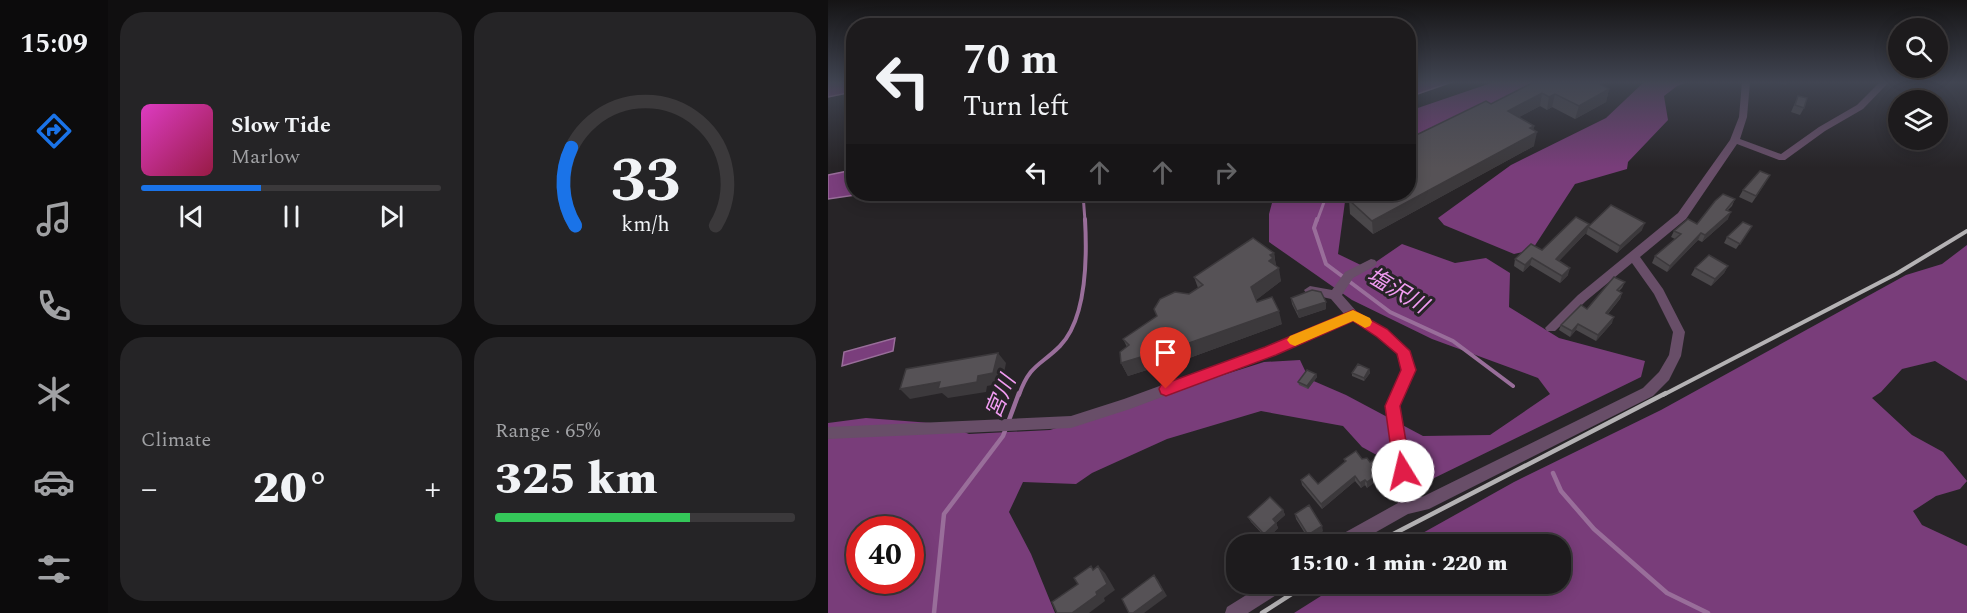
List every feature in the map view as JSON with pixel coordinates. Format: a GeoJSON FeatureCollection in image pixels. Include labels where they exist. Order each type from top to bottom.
{"type":"FeatureCollection","features":[{"type":"Feature","properties":{"kind":"street"},"geometry":{"type":"LineString","coordinates":[[1551,328],[1582,298],[1682,216],[1735,140],[1744,111]]}},
{"type":"Feature","properties":{"kind":"street"},"geometry":{"type":"LineString","coordinates":[[1735,140],[1782,158],[1822,129],[1854,111]]}},
{"type":"Feature","properties":{"kind":"street"},"geometry":{"type":"LineString","coordinates":[[1359,534],[1406,507],[1424,504],[1648,392],[1664,376],[1675,356],[1679,332],[1659,292],[1634,257]]}},
{"type":"Feature","properties":{"kind":"street"},"geometry":{"type":"LineString","coordinates":[[1335,296],[1349,275],[1371,263]]}},
{"type":"Feature","properties":{"kind":"street"},"geometry":{"type":"LineString","coordinates":[[1310,290],[1335,296],[1353,315],[1382,333],[1403,351],[1408,370],[1392,406],[1406,492],[1406,507]]}},
{"type":"Feature","properties":{"kind":"street"},"geometry":{"type":"LineString","coordinates":[[828,433],[1071,422],[1270,351],[1353,315]]}},
{"type":"Feature","properties":{"kind":"street"},"geometry":{"type":"LineString","coordinates":[[1233,613],[1262,594]]}},
{"type":"Feature","properties":{"kind":"shaded area"},"geometry":{"type":"Polygon","coordinates":[[[1416,111],[1481,111],[1416,140],[1416,111]]]}},
{"type":"Feature","properties":{"kind":"shaded area"},"geometry":{"type":"Polygon","coordinates":[[[1614,111],[1666,111],[1668,120],[1628,162],[1627,169],[1575,184],[1532,250],[1514,254],[1444,225],[1438,218],[1511,165],[1606,118],[1614,111]]]}},
{"type":"Feature","properties":{"kind":"shaded area"},"geometry":{"type":"Polygon","coordinates":[[[846,171],[846,196],[828,199],[828,175],[846,171]]]}},
{"type":"Feature","properties":{"kind":"shaded area"},"geometry":{"type":"Polygon","coordinates":[[[1268,201],[1345,201],[1338,254],[1367,268],[1402,244],[1455,263],[1486,258],[1510,273],[1509,307],[1559,338],[1645,361],[1641,377],[1426,482],[1362,447],[1343,426],[1261,411],[1167,439],[1092,473],[1076,484],[1023,482],[1009,512],[1031,554],[1055,613],[828,613],[828,423],[866,418],[944,424],[969,434],[1050,430],[1264,362],[1300,360],[1309,379],[1346,395],[1423,436],[1490,435],[1550,394],[1538,378],[1432,339],[1352,300],[1269,242],[1269,214],[1272,203],[1268,201]]]}},
{"type":"Feature","properties":{"kind":"shaded area"},"geometry":{"type":"Polygon","coordinates":[[[1967,245],[1967,381],[1935,361],[1902,369],[1881,392],[1872,398],[1912,435],[1943,452],[1967,481],[1960,489],[1936,496],[1913,511],[1922,525],[1967,546],[1967,613],[1294,613],[1324,594],[1571,594],[1571,534],[1421,534],[1514,482],[1661,410],[1906,275],[1942,264],[1967,245]]]}},
{"type":"Feature","properties":{"kind":"shaded area"},"geometry":{"type":"Polygon","coordinates":[[[895,338],[893,351],[842,366],[844,352],[895,338]]]}},
{"type":"Feature","properties":{"kind":"building"},"geometry":{"type":"Polygon","coordinates":[[[1466,111],[1509,111],[1534,126],[1530,128],[1537,132],[1416,197],[1416,135],[1466,111]]]}},
{"type":"Feature","properties":{"kind":"building"},"geometry":{"type":"Polygon","coordinates":[[[1760,171],[1770,175],[1756,196],[1743,190],[1760,171]]]}},
{"type":"Feature","properties":{"kind":"building"},"geometry":{"type":"Polygon","coordinates":[[[1723,194],[1735,199],[1726,210],[1731,212],[1705,235],[1701,233],[1670,266],[1655,256],[1681,234],[1674,231],[1688,219],[1697,224],[1723,194]]]}},
{"type":"Feature","properties":{"kind":"building"},"geometry":{"type":"Polygon","coordinates":[[[1350,201],[1409,201],[1372,221],[1350,201]]]}},
{"type":"Feature","properties":{"kind":"building"},"geometry":{"type":"Polygon","coordinates":[[[1611,205],[1645,223],[1620,246],[1588,227],[1611,205]]]}},
{"type":"Feature","properties":{"kind":"building"},"geometry":{"type":"Polygon","coordinates":[[[1576,217],[1589,224],[1556,259],[1570,268],[1562,276],[1532,258],[1525,265],[1515,259],[1531,244],[1542,250],[1576,217]]]}},
{"type":"Feature","properties":{"kind":"building"},"geometry":{"type":"Polygon","coordinates":[[[1743,222],[1752,226],[1740,244],[1727,237],[1743,222]]]}},
{"type":"Feature","properties":{"kind":"building"},"geometry":{"type":"Polygon","coordinates":[[[1253,238],[1274,253],[1270,255],[1273,258],[1269,261],[1279,268],[1251,287],[1257,302],[1272,297],[1279,311],[1144,359],[1144,356],[1121,363],[1120,352],[1129,345],[1123,339],[1157,316],[1154,309],[1160,299],[1175,292],[1189,294],[1203,285],[1194,277],[1253,238]]]}},
{"type":"Feature","properties":{"kind":"building"},"geometry":{"type":"Polygon","coordinates":[[[1709,255],[1728,266],[1715,279],[1695,268],[1709,255]]]}},
{"type":"Feature","properties":{"kind":"building"},"geometry":{"type":"Polygon","coordinates":[[[1614,277],[1625,282],[1617,290],[1622,293],[1606,313],[1614,317],[1598,335],[1578,324],[1572,331],[1561,325],[1581,305],[1587,309],[1614,277]]]}},
{"type":"Feature","properties":{"kind":"building"},"geometry":{"type":"Polygon","coordinates":[[[1312,290],[1321,292],[1326,302],[1297,311],[1291,298],[1312,290]]]}},
{"type":"Feature","properties":{"kind":"building"},"geometry":{"type":"Polygon","coordinates":[[[998,353],[993,373],[978,376],[977,382],[938,389],[940,382],[900,389],[906,369],[998,353]]]}},
{"type":"Feature","properties":{"kind":"building"},"geometry":{"type":"Polygon","coordinates":[[[1358,364],[1369,369],[1364,378],[1352,373],[1358,364]]]}},
{"type":"Feature","properties":{"kind":"building"},"geometry":{"type":"Polygon","coordinates":[[[1307,370],[1316,374],[1307,386],[1298,382],[1307,370]]]}},
{"type":"Feature","properties":{"kind":"building"},"geometry":{"type":"Polygon","coordinates":[[[1356,451],[1362,459],[1367,458],[1370,462],[1377,457],[1389,472],[1386,474],[1388,476],[1380,482],[1376,476],[1367,482],[1365,480],[1360,483],[1355,476],[1321,504],[1301,480],[1309,474],[1318,484],[1346,461],[1344,459],[1356,451]]]}},
{"type":"Feature","properties":{"kind":"building"},"geometry":{"type":"Polygon","coordinates":[[[1270,497],[1283,510],[1273,519],[1276,523],[1264,534],[1248,517],[1270,497]]]}},
{"type":"Feature","properties":{"kind":"building"},"geometry":{"type":"Polygon","coordinates":[[[1309,505],[1322,526],[1307,534],[1295,514],[1309,505]]]}},
{"type":"Feature","properties":{"kind":"building"},"geometry":{"type":"Polygon","coordinates":[[[1091,566],[1093,570],[1098,566],[1107,584],[1096,592],[1097,595],[1072,613],[1057,613],[1052,602],[1078,584],[1074,578],[1091,566]]]}},
{"type":"Feature","properties":{"kind":"building"},"geometry":{"type":"Polygon","coordinates":[[[1154,575],[1163,591],[1133,613],[1129,613],[1122,599],[1154,575]]]}},
{"type":"Feature","properties":{"kind":"waterway","name":"宮川"},"geometry":{"type":"LineString","coordinates":[[1084,201],[1085,221]]}},
{"type":"Feature","properties":{"kind":"waterway","name":"塩沢川"},"geometry":{"type":"LineString","coordinates":[[1317,221],[1324,201]]}},
{"type":"Feature","properties":{"kind":"waterway","name":"宮川"},"geometry":{"type":"LineString","coordinates":[[1019,395],[1027,377],[1036,366],[1060,346],[1076,319],[1085,268],[1085,219]]}},
{"type":"Feature","properties":{"kind":"waterway","name":"塩沢川"},"geometry":{"type":"LineString","coordinates":[[1317,219],[1314,228],[1326,264],[1390,312],[1453,341],[1513,386]]}},
{"type":"Feature","properties":{"kind":"waterway","name":"宮川"},"geometry":{"type":"LineString","coordinates":[[934,613],[944,514],[1003,436],[1019,393]]}},
{"type":"Feature","properties":{"kind":"waterway","name":"塩沢川"},"geometry":{"type":"LineString","coordinates":[[1553,473],[1561,491],[1594,529],[1667,593],[1708,613]]}},
{"type":"Feature","properties":{"kind":"railway"},"geometry":{"type":"LineString","coordinates":[[1663,395],[1896,274],[1967,231]]}},
{"type":"Feature","properties":{"kind":"railway"},"geometry":{"type":"LineString","coordinates":[[1393,534],[1666,393]]}},
{"type":"Feature","properties":{"kind":"railway"},"geometry":{"type":"LineString","coordinates":[[1262,613],[1291,594]]}},
{"type":"Feature","properties":{"kind":"slow traffic"},"geometry":{"type":"LineString","coordinates":[[1295,340],[1353,315],[1365,322]]}},
{"type":"Feature","properties":{"kind":"route"},"geometry":{"type":"LineString","coordinates":[[1166,389],[1270,351],[1353,315],[1382,333],[1403,351],[1408,370],[1392,406],[1403,471]]}}]}
